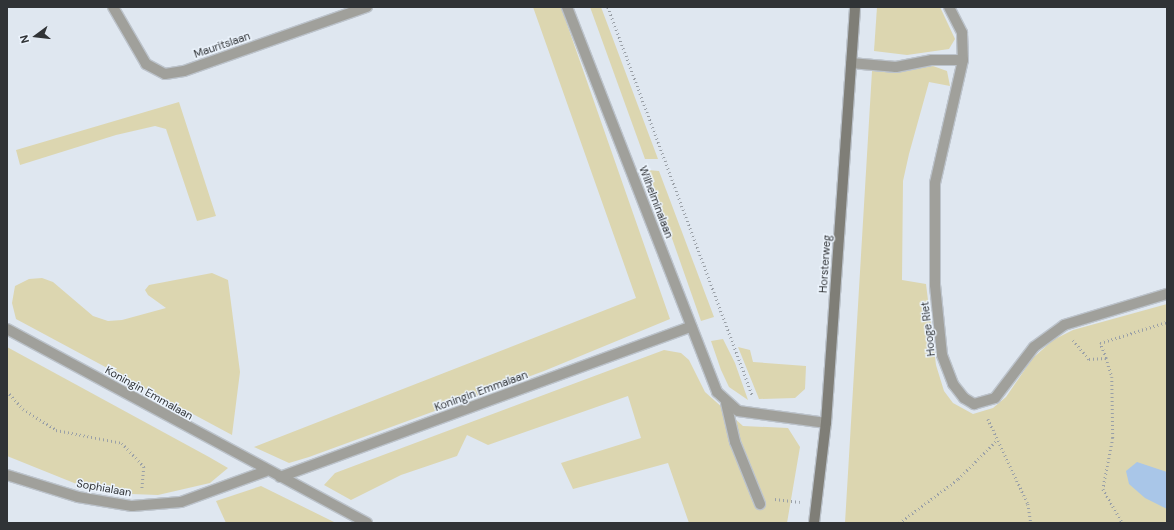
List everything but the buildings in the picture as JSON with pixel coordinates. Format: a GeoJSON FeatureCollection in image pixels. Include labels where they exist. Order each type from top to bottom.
{"type":"FeatureCollection","features":[{"type":"Feature","properties":{"kind":"main road","name":"Horsterweg"},"geometry":{"type":"LineString","coordinates":[[814,523],[826,423],[855,7]]}},
{"type":"Feature","properties":{"kind":"street","name":"Mauritslaan"},"geometry":{"type":"LineString","coordinates":[[113,7],[146,64],[165,74],[184,71],[367,7]]}},
{"type":"Feature","properties":{"kind":"street","name":"Wilhelminalaan"},"geometry":{"type":"LineString","coordinates":[[567,7],[711,381],[726,403],[735,442],[758,501]]}},
{"type":"Feature","properties":{"kind":"street","name":"Hooge Riet"},"geometry":{"type":"LineString","coordinates":[[949,7],[962,33],[963,60],[935,183],[935,285],[946,370],[964,398],[979,404]]}},
{"type":"Feature","properties":{"kind":"street"},"geometry":{"type":"LineString","coordinates":[[851,63],[896,67],[932,60],[963,60]]}},
{"type":"Feature","properties":{"kind":"street"},"geometry":{"type":"LineString","coordinates":[[979,404],[995,398],[1034,347],[1064,324],[1167,294]]}},
{"type":"Feature","properties":{"kind":"street","name":"Koningin Emmalaan"},"geometry":{"type":"LineString","coordinates":[[280,477],[691,327]]}},
{"type":"Feature","properties":{"kind":"street","name":"Koningin Emmalaan"},"geometry":{"type":"LineString","coordinates":[[7,329],[266,471],[367,523]]}},
{"type":"Feature","properties":{"kind":"street","name":"Wilhelminalaan"},"geometry":{"type":"LineString","coordinates":[[726,403],[738,411],[758,416],[826,423]]}},
{"type":"Feature","properties":{"kind":"street","name":"Sophialaan"},"geometry":{"type":"LineString","coordinates":[[7,475],[78,497],[140,505],[181,502],[266,471]]}},
{"type":"Feature","properties":{"kind":"path"},"geometry":{"type":"LineString","coordinates":[[608,7],[758,416]]}},
{"type":"Feature","properties":{"kind":"path"},"geometry":{"type":"LineString","coordinates":[[1123,523],[1103,489],[1113,438],[1114,395],[1106,358],[1100,342],[1167,322]]}},
{"type":"Feature","properties":{"kind":"path"},"geometry":{"type":"LineString","coordinates":[[1064,324],[1080,353],[1089,359],[1106,358]]}},
{"type":"Feature","properties":{"kind":"path"},"geometry":{"type":"LineString","coordinates":[[7,391],[23,409],[56,430],[122,443],[144,467],[140,505]]}},
{"type":"Feature","properties":{"kind":"path"},"geometry":{"type":"LineString","coordinates":[[979,404],[1028,504],[1031,523]]}},
{"type":"Feature","properties":{"kind":"path"},"geometry":{"type":"LineString","coordinates":[[898,523],[958,479],[997,440]]}},
{"type":"Feature","properties":{"kind":"path"},"geometry":{"type":"LineString","coordinates":[[758,501],[816,504]]}},
{"type":"Feature","properties":{"kind":"shaded area"},"geometry":{"type":"Polygon","coordinates":[[[533,7],[561,7],[670,319],[544,371],[309,457],[289,463],[254,447],[636,298],[533,7]]]}},
{"type":"Feature","properties":{"kind":"shaded area"},"geometry":{"type":"Polygon","coordinates":[[[590,7],[601,7],[658,159],[645,159],[590,7]]]}},
{"type":"Feature","properties":{"kind":"shaded area"},"geometry":{"type":"Polygon","coordinates":[[[877,7],[940,7],[955,39],[949,49],[907,55],[874,51],[877,7]]]}},
{"type":"Feature","properties":{"kind":"shaded area"},"geometry":{"type":"Polygon","coordinates":[[[933,66],[947,71],[950,86],[929,82],[909,154],[903,181],[902,280],[926,284],[936,365],[944,391],[953,403],[973,414],[993,408],[1006,397],[1032,359],[1053,340],[1073,330],[1167,304],[1167,523],[845,523],[872,71],[901,72],[933,66]]]}},
{"type":"Feature","properties":{"kind":"shaded area"},"geometry":{"type":"Polygon","coordinates":[[[179,102],[216,216],[197,221],[166,129],[155,126],[116,135],[20,165],[16,150],[179,102]]]}},
{"type":"Feature","properties":{"kind":"shaded area"},"geometry":{"type":"Polygon","coordinates":[[[648,170],[659,171],[714,317],[701,321],[648,170]]]}},
{"type":"Feature","properties":{"kind":"shaded area"},"geometry":{"type":"Polygon","coordinates":[[[212,273],[228,280],[240,372],[232,435],[16,319],[12,303],[15,286],[29,279],[42,278],[53,282],[93,316],[108,321],[122,320],[166,308],[148,295],[145,290],[149,285],[212,273]]]}},
{"type":"Feature","properties":{"kind":"shaded area"},"geometry":{"type":"Polygon","coordinates":[[[723,339],[735,363],[748,400],[729,387],[721,370],[711,341],[723,339]]]}},
{"type":"Feature","properties":{"kind":"shaded area"},"geometry":{"type":"Polygon","coordinates":[[[7,347],[228,468],[210,483],[158,495],[131,494],[84,487],[7,456],[7,347]]]}},
{"type":"Feature","properties":{"kind":"shaded area"},"geometry":{"type":"Polygon","coordinates":[[[738,347],[750,350],[753,362],[806,366],[805,389],[795,398],[759,399],[738,347]]]}},
{"type":"Feature","properties":{"kind":"shaded area"},"geometry":{"type":"Polygon","coordinates":[[[664,350],[681,353],[689,360],[705,392],[743,426],[788,428],[800,447],[787,523],[689,523],[668,463],[573,489],[561,463],[641,438],[628,396],[488,445],[467,435],[457,456],[401,475],[351,500],[324,485],[335,473],[664,350]]]}},
{"type":"Feature","properties":{"kind":"shaded area"},"geometry":{"type":"Polygon","coordinates":[[[261,486],[336,523],[226,523],[216,501],[261,486]]]}},
{"type":"Feature","properties":{"kind":"water"},"geometry":{"type":"Polygon","coordinates":[[[1137,462],[1167,472],[1167,509],[1145,498],[1129,484],[1126,471],[1137,462]]]}}]}
